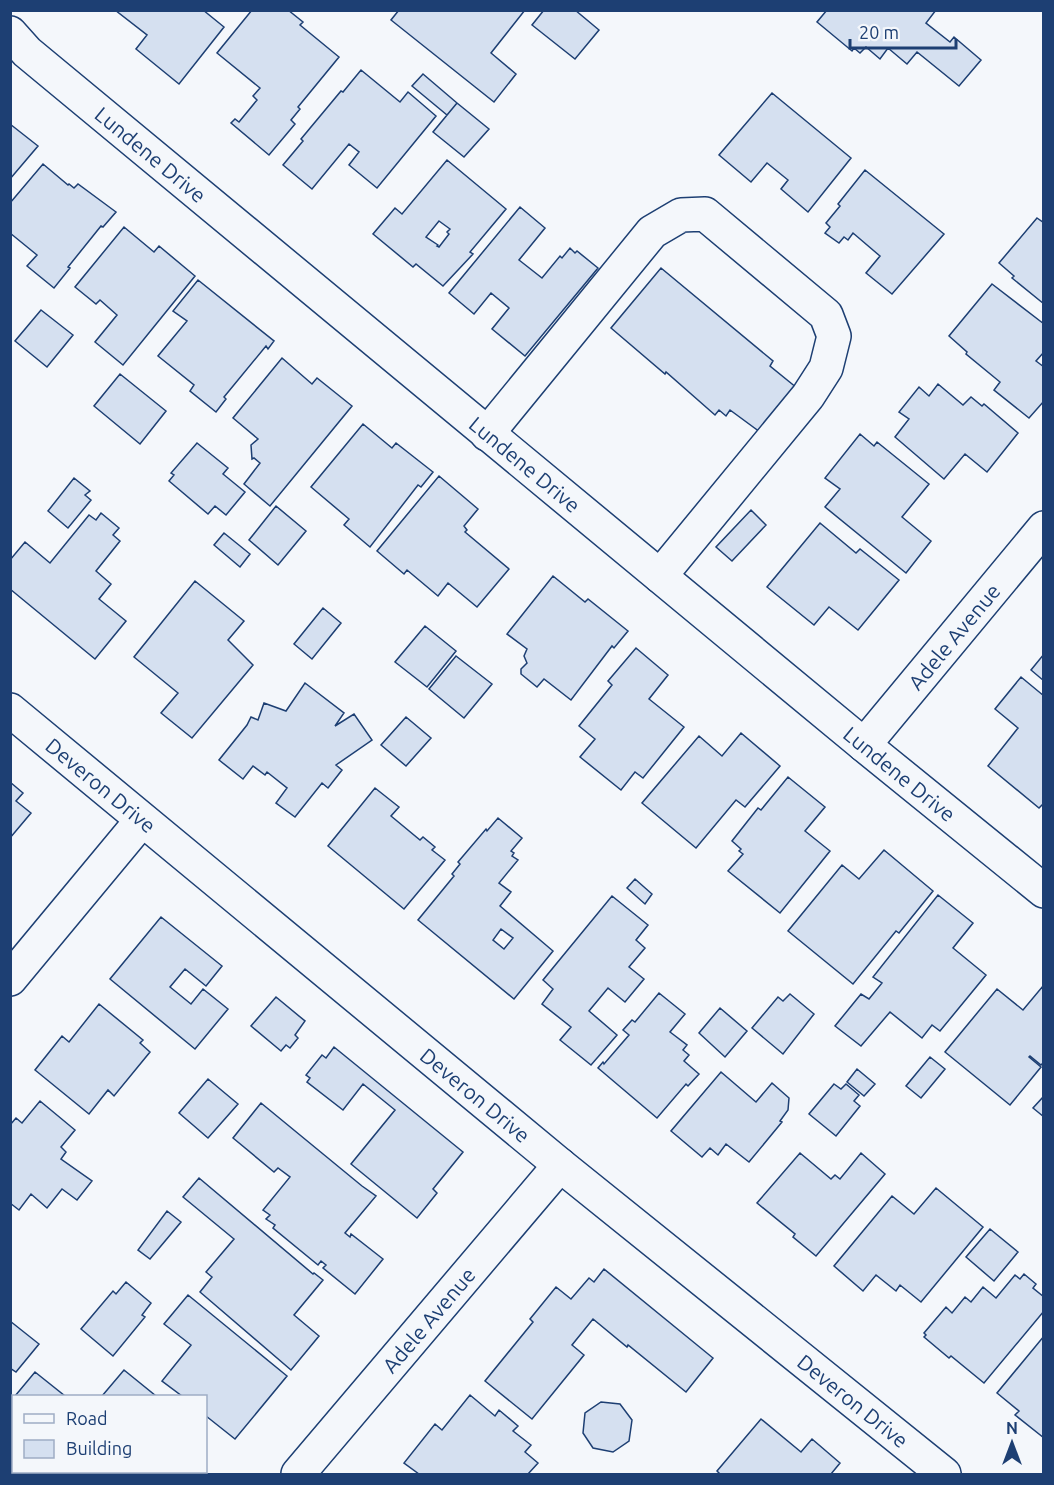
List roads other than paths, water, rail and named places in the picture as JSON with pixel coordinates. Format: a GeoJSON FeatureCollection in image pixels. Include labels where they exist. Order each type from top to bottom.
{"type":"FeatureCollection","features":[{"type":"Feature","properties":{"kind":"street","name":"Lundene Drive"},"geometry":{"type":"LineString","coordinates":[[10,33],[27,52],[487,434],[1044,891]]}},
{"type":"Feature","properties":{"kind":"street"},"geometry":{"type":"LineString","coordinates":[[487,434],[652,231],[681,215],[705,214],[826,315],[834,336],[826,368],[808,396],[660,576]]}},
{"type":"Feature","properties":{"kind":"street","name":"Adele Avenue"},"geometry":{"type":"LineString","coordinates":[[864,745],[1044,528]]}},
{"type":"Feature","properties":{"kind":"street","name":"Deveron Drive"},"geometry":{"type":"LineString","coordinates":[[10,710],[560,1165],[944,1474]]}},
{"type":"Feature","properties":{"kind":"street"},"geometry":{"type":"LineString","coordinates":[[10,979],[142,820]]}},
{"type":"Feature","properties":{"kind":"street","name":"Adele Avenue"},"geometry":{"type":"LineString","coordinates":[[298,1474],[560,1165]]}}]}
